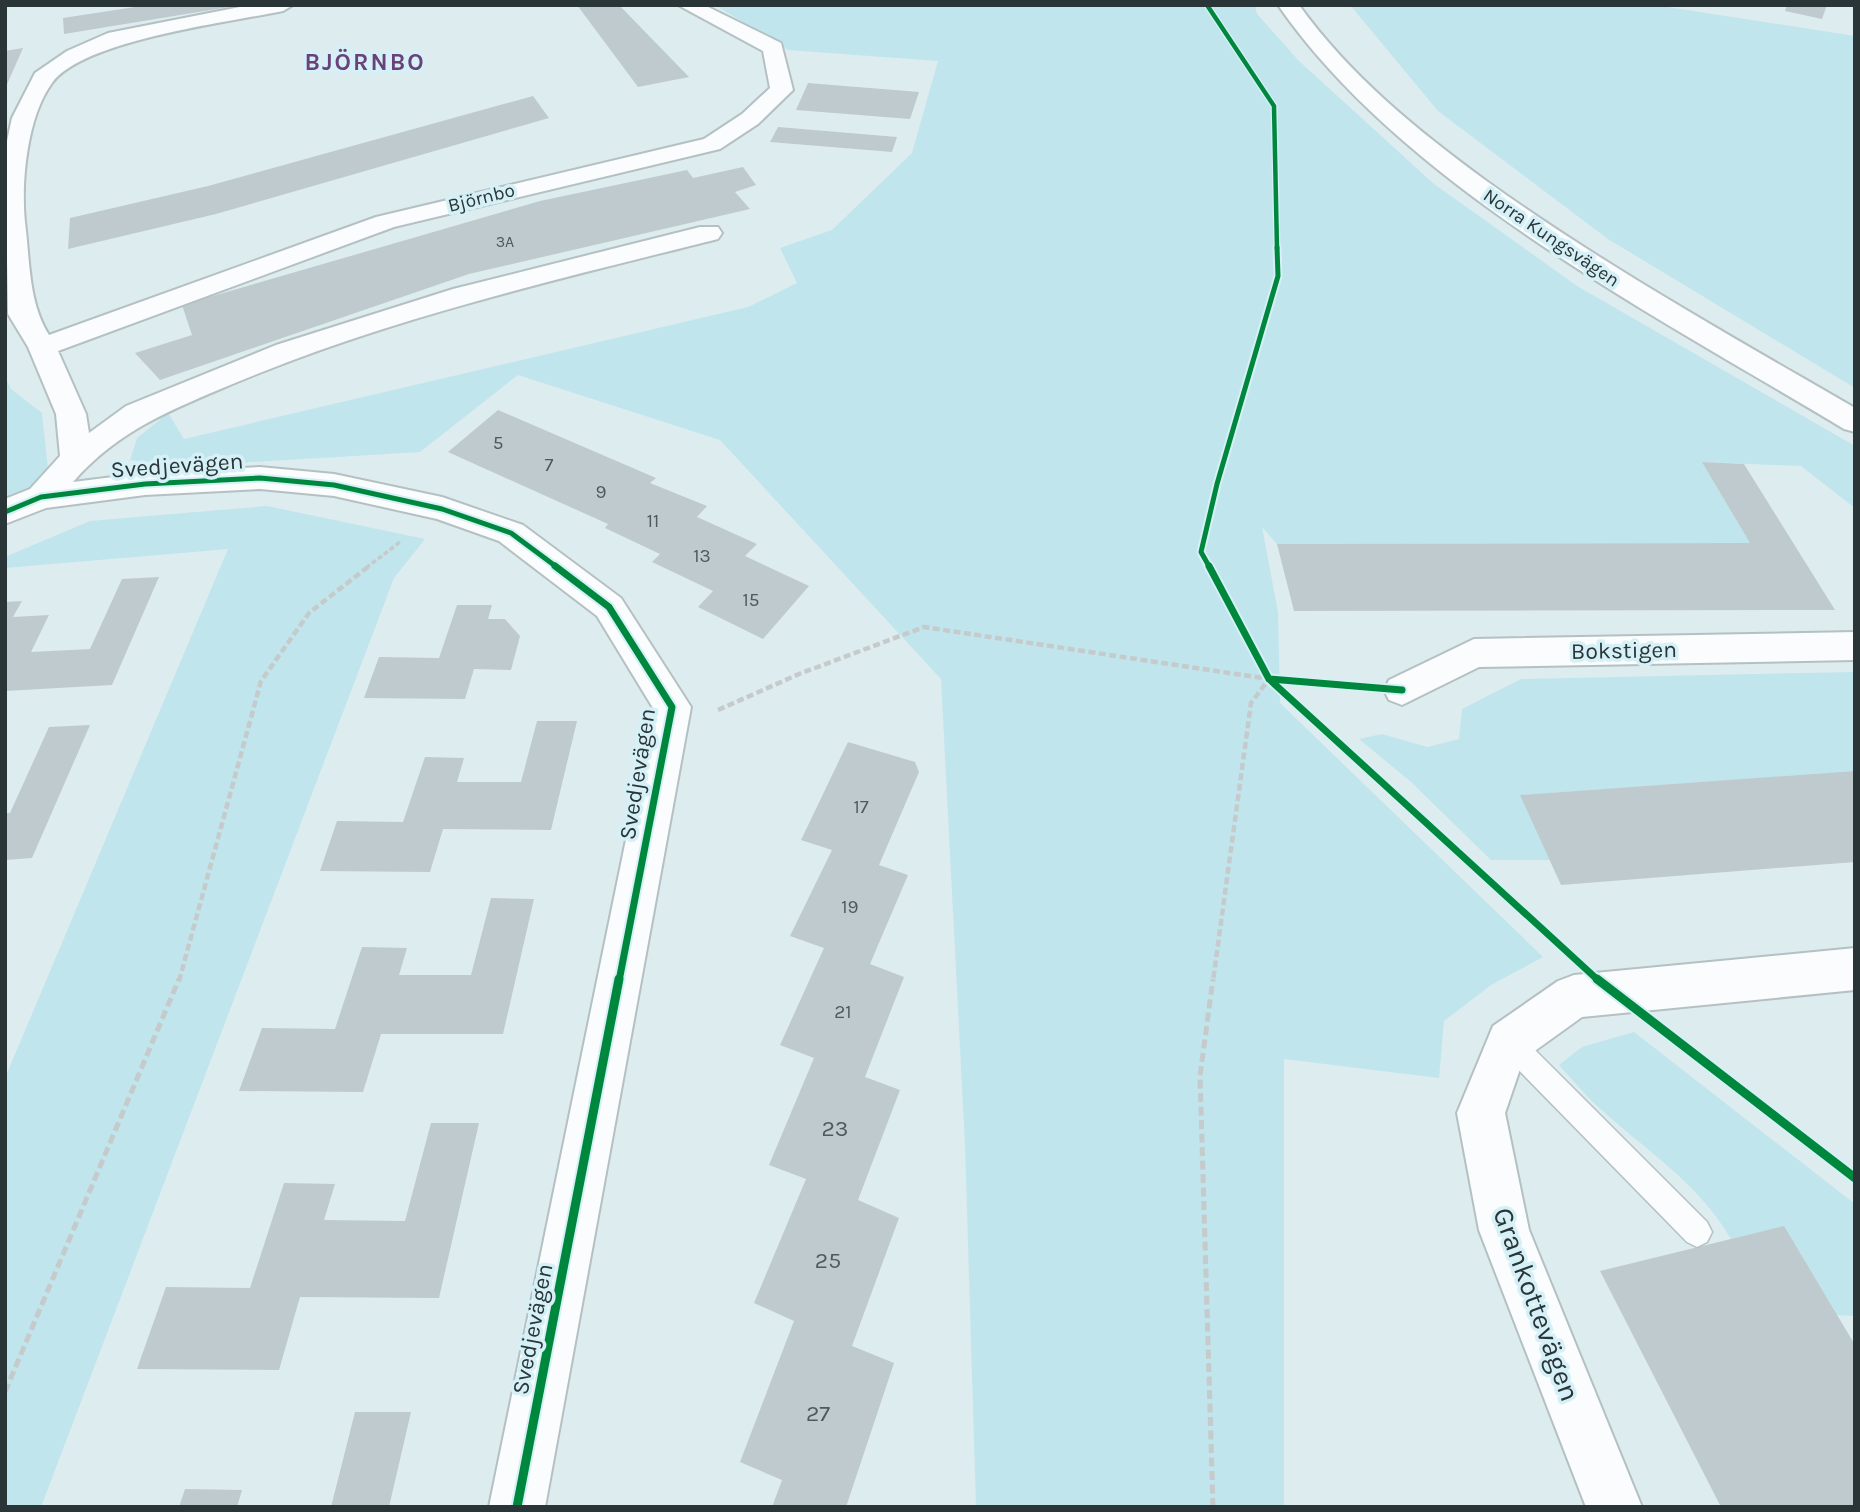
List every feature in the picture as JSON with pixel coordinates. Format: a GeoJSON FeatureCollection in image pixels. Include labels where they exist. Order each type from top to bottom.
{"type":"FeatureCollection","features":[{"type":"Feature","properties":{"kind":"street"},"geometry":{"type":"LineString","coordinates":[[41,497],[76,458],[71,414],[42,347],[22,314],[9,188],[24,118],[43,78],[75,56],[117,38],[283,5]]}},
{"type":"Feature","properties":{"kind":"street","name":"Björnbo"},"geometry":{"type":"LineString","coordinates":[[42,347],[384,222],[530,185],[712,144],[750,119],[782,90],[773,48],[688,5]]}},
{"type":"Feature","properties":{"kind":"street","name":"Norra Kungsvägen"},"geometry":{"type":"LineString","coordinates":[[1288,5],[1303,28],[1368,97],[1493,198],[1603,273],[1855,422]]}},
{"type":"Feature","properties":{"kind":"street","name":"Svedjevägen"},"geometry":{"type":"LineString","coordinates":[[76,458],[137,413],[286,351],[463,295],[709,233]]}},
{"type":"Feature","properties":{"kind":"street","name":"Svedjevägen"},"geometry":{"type":"LineString","coordinates":[[5,512],[41,497],[145,484],[260,478],[334,485],[442,509],[511,533],[609,607],[672,707],[517,1507]]}},
{"type":"Feature","properties":{"kind":"street","name":"Bokstigen"},"geometry":{"type":"LineString","coordinates":[[1402,690],[1474,653],[1855,646]]}},
{"type":"Feature","properties":{"kind":"street"},"geometry":{"type":"LineString","coordinates":[[1509,1042],[1574,996],[1855,969]]}},
{"type":"Feature","properties":{"kind":"street","name":"Grankottevägen"},"geometry":{"type":"LineString","coordinates":[[1509,1042],[1481,1113],[1504,1230],[1615,1507]]}},
{"type":"Feature","properties":{"kind":"lane"},"geometry":{"type":"LineString","coordinates":[[1509,1042],[1697,1231]]}},
{"type":"Feature","properties":{"kind":"path"},"geometry":{"type":"LineString","coordinates":[[5,1392],[181,975],[261,681],[309,613],[442,509]]}},
{"type":"Feature","properties":{"kind":"path"},"geometry":{"type":"LineString","coordinates":[[666,733],[799,674],[924,628],[1269,679],[1281,684]]}},
{"type":"Feature","properties":{"kind":"path"},"geometry":{"type":"LineString","coordinates":[[1263,667],[1269,679]]}},
{"type":"Feature","properties":{"kind":"path"},"geometry":{"type":"LineString","coordinates":[[1213,1507],[1200,1076],[1251,703],[1269,679]]}},
{"type":"Feature","properties":{"kind":"shaded area"},"geometry":{"type":"Polygon","coordinates":[[[715,5],[1255,5],[1257,14],[1299,61],[1434,184],[1577,286],[1855,446],[1855,508],[1801,466],[1703,462],[1750,543],[1277,544],[1262,527],[1278,612],[1280,703],[1543,957],[1491,985],[1444,1021],[1439,1078],[1284,1059],[1284,1507],[976,1507],[965,1145],[941,679],[720,440],[518,375],[420,452],[185,466],[130,460],[137,438],[168,413],[184,439],[748,307],[797,283],[780,248],[832,230],[912,153],[938,61],[788,50],[715,5]]]}},
{"type":"Feature","properties":{"kind":"shaded area"},"geometry":{"type":"Polygon","coordinates":[[[1350,5],[1655,5],[1855,36],[1855,388],[1608,239],[1438,111],[1350,5]]]}},
{"type":"Feature","properties":{"kind":"shaded area"},"geometry":{"type":"Polygon","coordinates":[[[5,377],[11,389],[42,413],[49,479],[5,501],[5,377]]]}},
{"type":"Feature","properties":{"kind":"shaded area"},"geometry":{"type":"Polygon","coordinates":[[[267,506],[425,539],[394,578],[41,1507],[5,1507],[5,1078],[228,549],[5,568],[5,557],[90,521],[267,506]]]}},
{"type":"Feature","properties":{"kind":"shaded area"},"geometry":{"type":"Polygon","coordinates":[[[1855,672],[1855,771],[1521,795],[1550,860],[1491,860],[1411,782],[1359,739],[1382,734],[1427,747],[1459,739],[1462,709],[1521,679],[1855,672]]]}},
{"type":"Feature","properties":{"kind":"shaded area"},"geometry":{"type":"Polygon","coordinates":[[[1634,1032],[1855,1204],[1855,1316],[1837,1315],[1784,1227],[1731,1239],[1702,1199],[1667,1165],[1610,1118],[1559,1065],[1582,1047],[1634,1032]]]}},
{"type":"Feature","properties":{"kind":"building"},"geometry":{"type":"Polygon","coordinates":[[[148,5],[229,7],[64,34],[63,18],[148,5]]]}},
{"type":"Feature","properties":{"kind":"building"},"geometry":{"type":"Polygon","coordinates":[[[577,5],[619,5],[689,77],[638,87],[577,5]]]}},
{"type":"Feature","properties":{"kind":"building"},"geometry":{"type":"Polygon","coordinates":[[[1787,5],[1827,5],[1822,19],[1785,11],[1787,5]]]}},
{"type":"Feature","properties":{"kind":"building"},"geometry":{"type":"Polygon","coordinates":[[[23,48],[5,89],[5,51],[23,48]]]}},
{"type":"Feature","properties":{"kind":"building"},"geometry":{"type":"Polygon","coordinates":[[[808,83],[919,92],[910,119],[796,110],[808,83]]]}},
{"type":"Feature","properties":{"kind":"building"},"geometry":{"type":"Polygon","coordinates":[[[533,96],[549,118],[216,214],[68,249],[70,218],[208,186],[533,96]]]}},
{"type":"Feature","properties":{"kind":"building"},"geometry":{"type":"Polygon","coordinates":[[[778,127],[897,137],[892,152],[770,142],[778,127]]]}},
{"type":"Feature","properties":{"kind":"building"},"geometry":{"type":"Polygon","coordinates":[[[743,167],[756,185],[735,192],[750,209],[469,274],[160,380],[135,353],[192,335],[182,305],[540,201],[687,170],[693,178],[743,167]]]}},
{"type":"Feature","properties":{"kind":"building"},"geometry":{"type":"Polygon","coordinates":[[[498,410],[656,478],[650,483],[707,506],[697,517],[757,544],[745,556],[809,586],[763,639],[698,607],[713,591],[652,562],[660,554],[605,528],[608,524],[448,452],[498,410]]]}},
{"type":"Feature","properties":{"kind":"building"},"geometry":{"type":"Polygon","coordinates":[[[1702,462],[1744,464],[1835,610],[1294,611],[1277,544],[1750,543],[1702,462]]]}},
{"type":"Feature","properties":{"kind":"building"},"geometry":{"type":"Polygon","coordinates":[[[159,577],[112,685],[5,691],[5,602],[22,601],[13,617],[49,615],[31,652],[90,649],[122,579],[159,577]]]}},
{"type":"Feature","properties":{"kind":"building"},"geometry":{"type":"Polygon","coordinates":[[[457,605],[492,605],[488,619],[505,619],[520,636],[511,670],[474,669],[465,699],[364,698],[379,657],[439,658],[457,605]]]}},
{"type":"Feature","properties":{"kind":"building"},"geometry":{"type":"Polygon","coordinates":[[[537,721],[577,721],[551,830],[443,829],[430,872],[320,871],[337,821],[403,822],[425,757],[464,758],[457,782],[521,782],[537,721]]]}},
{"type":"Feature","properties":{"kind":"building"},"geometry":{"type":"Polygon","coordinates":[[[90,725],[32,858],[5,860],[5,813],[10,813],[49,727],[90,725]]]}},
{"type":"Feature","properties":{"kind":"building"},"geometry":{"type":"Polygon","coordinates":[[[848,742],[915,762],[919,772],[879,865],[908,875],[870,964],[904,977],[865,1077],[900,1090],[858,1200],[899,1218],[852,1346],[894,1363],[846,1507],[772,1507],[782,1480],[740,1462],[794,1321],[754,1303],[806,1179],[769,1165],[814,1058],[780,1045],[824,948],[790,936],[832,850],[801,840],[848,742]]]}},
{"type":"Feature","properties":{"kind":"building"},"geometry":{"type":"Polygon","coordinates":[[[1855,771],[1855,862],[1561,885],[1520,795],[1855,771]]]}},
{"type":"Feature","properties":{"kind":"building"},"geometry":{"type":"Polygon","coordinates":[[[491,898],[534,899],[503,1034],[381,1034],[363,1092],[239,1091],[262,1028],[335,1029],[362,947],[407,948],[399,975],[471,975],[491,898]]]}},
{"type":"Feature","properties":{"kind":"building"},"geometry":{"type":"Polygon","coordinates":[[[431,1123],[479,1123],[439,1298],[300,1297],[279,1370],[137,1369],[166,1287],[250,1288],[284,1183],[335,1184],[324,1220],[405,1221],[431,1123]]]}},
{"type":"Feature","properties":{"kind":"building"},"geometry":{"type":"Polygon","coordinates":[[[1784,1226],[1855,1345],[1855,1507],[1721,1507],[1600,1271],[1784,1226]]]}},
{"type":"Feature","properties":{"kind":"building"},"geometry":{"type":"Polygon","coordinates":[[[355,1412],[411,1412],[389,1507],[331,1507],[355,1412]]]}},
{"type":"Feature","properties":{"kind":"building"},"geometry":{"type":"Polygon","coordinates":[[[185,1489],[242,1490],[237,1507],[179,1507],[185,1489]]]}},
{"type":"Feature","properties":{"kind":"cycle path"},"geometry":{"type":"LineString","coordinates":[[1207,5],[1274,106],[1278,276],[1217,484],[1201,552],[1269,679],[1587,971],[1855,1178]]}},
{"type":"Feature","properties":{"kind":"cycle path"},"geometry":{"type":"LineString","coordinates":[[5,512],[41,497],[145,484],[260,478],[334,485],[442,509],[511,533],[609,607],[672,707],[517,1507]]}},
{"type":"Feature","properties":{"kind":"cycle path"},"geometry":{"type":"LineString","coordinates":[[1269,679],[1402,690]]}},
{"type":"Feature","properties":{"kind":"district","name":"BJÖRNBO"},"geometry":{"type":"Point","coordinates":[365,62]}}]}
